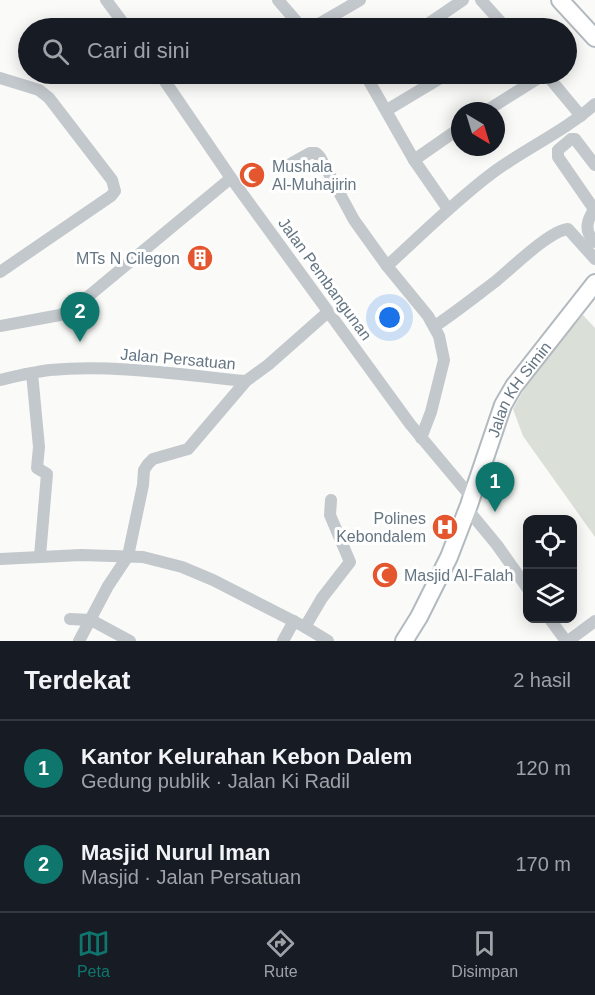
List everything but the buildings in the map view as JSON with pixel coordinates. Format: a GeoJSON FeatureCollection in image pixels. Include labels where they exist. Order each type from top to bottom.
{"type":"FeatureCollection","features":[{"type":"Feature","properties":{"kind":"street"},"geometry":{"type":"LineString","coordinates":[[106,0],[120,18]]}},
{"type":"Feature","properties":{"kind":"street"},"geometry":{"type":"LineString","coordinates":[[278,0],[293,18]]}},
{"type":"Feature","properties":{"kind":"street"},"geometry":{"type":"LineString","coordinates":[[329,18],[360,0]]}},
{"type":"Feature","properties":{"kind":"street"},"geometry":{"type":"LineString","coordinates":[[437,18],[463,0]]}},
{"type":"Feature","properties":{"kind":"street"},"geometry":{"type":"LineString","coordinates":[[481,0],[497,18]]}},
{"type":"Feature","properties":{"kind":"street"},"geometry":{"type":"LineString","coordinates":[[560,0],[577,18]]}},
{"type":"Feature","properties":{"kind":"street"},"geometry":{"type":"LineString","coordinates":[[577,18],[595,38]]}},
{"type":"Feature","properties":{"kind":"street"},"geometry":{"type":"LineString","coordinates":[[0,78],[18,84]]}},
{"type":"Feature","properties":{"kind":"street"},"geometry":{"type":"LineString","coordinates":[[0,272],[115,191],[112,180],[49,98],[39,90],[20,84]]}},
{"type":"Feature","properties":{"kind":"street","name":"Jalan Pembangunan"},"geometry":{"type":"LineString","coordinates":[[167,84],[231,178],[470,504],[523,582]]}},
{"type":"Feature","properties":{"kind":"street"},"geometry":{"type":"LineString","coordinates":[[371,84],[414,160],[448,209]]}},
{"type":"Feature","properties":{"kind":"street"},"geometry":{"type":"LineString","coordinates":[[387,110],[430,84]]}},
{"type":"Feature","properties":{"kind":"street"},"geometry":{"type":"LineString","coordinates":[[501,102],[530,84]]}},
{"type":"Feature","properties":{"kind":"street"},"geometry":{"type":"LineString","coordinates":[[554,84],[581,116]]}},
{"type":"Feature","properties":{"kind":"street"},"geometry":{"type":"LineString","coordinates":[[387,266],[448,209],[493,173],[581,116],[595,104]]}},
{"type":"Feature","properties":{"kind":"street"},"geometry":{"type":"LineString","coordinates":[[414,160],[451,134]]}},
{"type":"Feature","properties":{"kind":"street"},"geometry":{"type":"LineString","coordinates":[[595,165],[575,139],[571,139],[558,150],[558,157],[594,209],[587,222],[586,230],[595,242]]}},
{"type":"Feature","properties":{"kind":"street"},"geometry":{"type":"LineString","coordinates":[[292,163],[310,153],[316,153],[320,157],[354,220],[435,326],[442,345],[444,360],[431,412],[421,438]]}},
{"type":"Feature","properties":{"kind":"street"},"geometry":{"type":"LineString","coordinates":[[0,326],[60,315],[73,309],[231,178]]}},
{"type":"Feature","properties":{"kind":"street"},"geometry":{"type":"LineString","coordinates":[[435,326],[562,230],[568,229],[595,259]]}},
{"type":"Feature","properties":{"kind":"street","name":"Jalan KH Simin"},"geometry":{"type":"LineString","coordinates":[[404,641],[419,617],[449,557],[508,395],[595,283]]}},
{"type":"Feature","properties":{"kind":"street","name":"Jalan Persatuan"},"geometry":{"type":"LineString","coordinates":[[0,380],[51,370],[124,370],[246,381],[268,365],[328,312]]}},
{"type":"Feature","properties":{"kind":"street"},"geometry":{"type":"LineString","coordinates":[[32,373],[39,447],[37,468],[47,474],[40,556]]}},
{"type":"Feature","properties":{"kind":"street"},"geometry":{"type":"LineString","coordinates":[[79,641],[108,586],[128,556],[144,470],[153,459],[188,449],[246,381]]}},
{"type":"Feature","properties":{"kind":"street"},"geometry":{"type":"LineString","coordinates":[[283,641],[322,598],[350,562],[330,515],[331,500]]}},
{"type":"Feature","properties":{"kind":"street"},"geometry":{"type":"LineString","coordinates":[[0,559],[40,556],[143,557],[182,567],[213,580],[328,641]]}},
{"type":"Feature","properties":{"kind":"street"},"geometry":{"type":"LineString","coordinates":[[70,619],[91,620],[130,641]]}},
{"type":"Feature","properties":{"kind":"street"},"geometry":{"type":"LineString","coordinates":[[553,623],[567,641],[595,621]]}},
{"type":"Feature","properties":{"kind":"shaded area"},"geometry":{"type":"Polygon","coordinates":[[[583,315],[595,328],[595,537],[523,436],[513,409],[534,372],[583,315]]]}},
{"type":"Feature","properties":{"kind":"place","name":"Mushala Al-Muhajirin"},"geometry":{"type":"Point","coordinates":[252,175]}},
{"type":"Feature","properties":{"kind":"place","name":"MTs N Cilegon"},"geometry":{"type":"Point","coordinates":[200,258]}},
{"type":"Feature","properties":{"kind":"place","name":"Masjid Nurul Iman"},"geometry":{"type":"Point","coordinates":[80,342]}},
{"type":"Feature","properties":{"kind":"place","name":"Kantor Kelurahan Kebon Dalem"},"geometry":{"type":"Point","coordinates":[495,512]}},
{"type":"Feature","properties":{"kind":"place","name":"Polines Kebondalem"},"geometry":{"type":"Point","coordinates":[445,527]}},
{"type":"Feature","properties":{"kind":"place","name":"Masjid Al-Falah"},"geometry":{"type":"Point","coordinates":[385,575]}}]}
